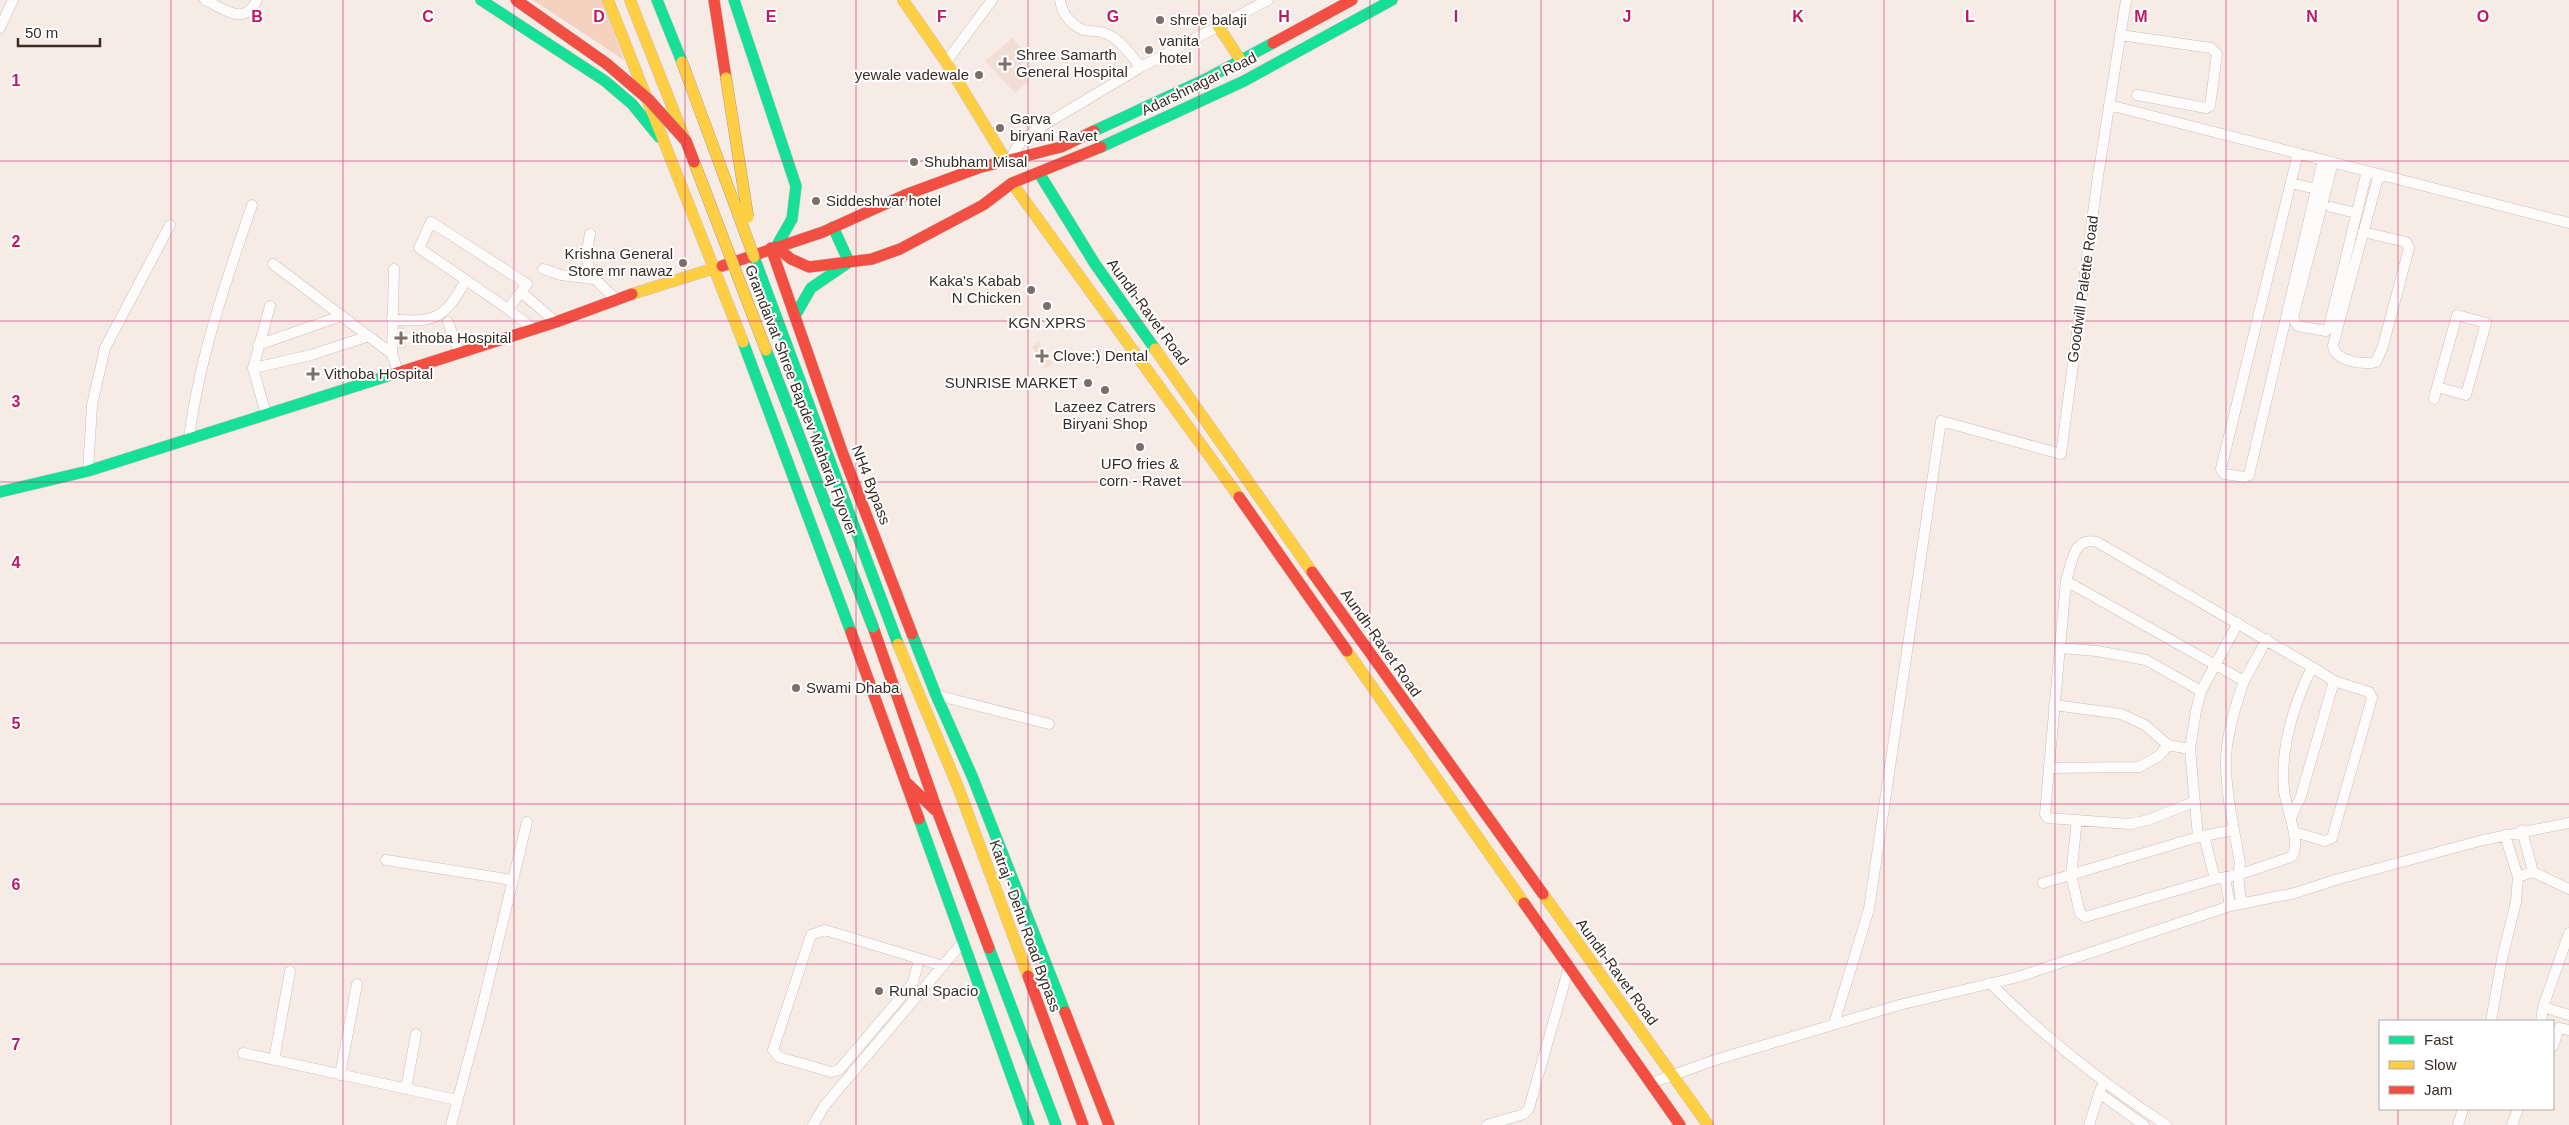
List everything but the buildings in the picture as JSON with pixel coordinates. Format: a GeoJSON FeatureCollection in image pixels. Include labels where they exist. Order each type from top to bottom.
{"type":"FeatureCollection","features":[{"type":"Feature","properties":{"kind":"main road"},"geometry":{"type":"LineString","coordinates":[[481,0],[605,81],[632,104],[665,143]]}},
{"type":"Feature","properties":{"kind":"main road"},"geometry":{"type":"LineString","coordinates":[[516,0],[614,68],[649,98],[686,141]]}},
{"type":"Feature","properties":{"kind":"main road"},"geometry":{"type":"LineString","coordinates":[[608,0],[715,268],[907,783],[962,943],[1029,1125]]}},
{"type":"Feature","properties":{"kind":"main road","name":"Gramdaivat Shree Bapdev Maharaj Flyover"},"geometry":{"type":"LineString","coordinates":[[630,0],[873,627],[938,813]]}},
{"type":"Feature","properties":{"kind":"main road","name":"Gramdaivat Shree Bapdev Maharaj Flyover"},"geometry":{"type":"LineString","coordinates":[[656,0],[682,62],[888,619],[938,738]]}},
{"type":"Feature","properties":{"kind":"main road"},"geometry":{"type":"LineString","coordinates":[[714,0],[754,257]]}},
{"type":"Feature","properties":{"kind":"main road"},"geometry":{"type":"LineString","coordinates":[[734,0],[796,186],[797,202],[793,222],[773,248],[791,260],[810,267],[872,259],[900,249],[983,205],[1012,183],[1169,398],[1680,1125]]}},
{"type":"Feature","properties":{"kind":"main road"},"geometry":{"type":"LineString","coordinates":[[903,0],[946,62],[1008,162]]}},
{"type":"Feature","properties":{"kind":"main road","name":"Adarshnagar Road"},"geometry":{"type":"LineString","coordinates":[[0,492],[88,471],[532,328],[556,322],[616,299],[715,268],[833,227],[905,195],[978,168],[1008,162],[1061,147],[1158,103],[1240,59],[1337,3],[1352,0]]}},
{"type":"Feature","properties":{"kind":"main road","name":"Adarshnagar Road"},"geometry":{"type":"LineString","coordinates":[[1012,183],[1074,160],[1244,81],[1392,0]]}},
{"type":"Feature","properties":{"kind":"main road"},"geometry":{"type":"LineString","coordinates":[[1218,26],[1240,59]]}},
{"type":"Feature","properties":{"kind":"main road","name":"Aundh-Ravet Road"},"geometry":{"type":"LineString","coordinates":[[1039,173],[1095,264],[1352,628],[1708,1125]]}},
{"type":"Feature","properties":{"kind":"main road"},"geometry":{"type":"LineString","coordinates":[[833,227],[849,262]]}},
{"type":"Feature","properties":{"kind":"main road","name":"NH4 Bypass"},"geometry":{"type":"LineString","coordinates":[[773,248],[843,454],[936,695],[972,776],[1109,1125]]}},
{"type":"Feature","properties":{"kind":"main road"},"geometry":{"type":"LineString","coordinates":[[796,314],[803,296],[817,281],[849,262]]}},
{"type":"Feature","properties":{"kind":"main road","name":"Katraj - Dehu Road Bypass"},"geometry":{"type":"LineString","coordinates":[[938,738],[954,776],[1083,1125]]}},
{"type":"Feature","properties":{"kind":"main road"},"geometry":{"type":"LineString","coordinates":[[954,776],[957,745]]}},
{"type":"Feature","properties":{"kind":"main road"},"geometry":{"type":"LineString","coordinates":[[907,783],[938,813],[1056,1125]]}},
{"type":"Feature","properties":{"kind":"street"},"geometry":{"type":"LineString","coordinates":[[0,28],[13,0]]}},
{"type":"Feature","properties":{"kind":"street"},"geometry":{"type":"LineString","coordinates":[[205,0],[236,14],[246,15],[252,10],[257,0]]}},
{"type":"Feature","properties":{"kind":"street"},"geometry":{"type":"LineString","coordinates":[[946,62],[992,0]]}},
{"type":"Feature","properties":{"kind":"street"},"geometry":{"type":"LineString","coordinates":[[1060,0],[1062,10],[1074,24],[1084,30],[1106,33],[1118,40],[1141,67]]}},
{"type":"Feature","properties":{"kind":"street"},"geometry":{"type":"LineString","coordinates":[[1008,162],[1021,142],[1034,131],[1141,67],[1268,0]]}},
{"type":"Feature","properties":{"kind":"street","name":"Goodwill Palette Road"},"geometry":{"type":"LineString","coordinates":[[1834,1024],[1869,909],[1941,421],[2061,454],[2109,106],[2126,0]]}},
{"type":"Feature","properties":{"kind":"street"},"geometry":{"type":"LineString","coordinates":[[2120,35],[2211,48],[2217,54],[2210,106],[2206,108],[2137,95]]}},
{"type":"Feature","properties":{"kind":"street"},"geometry":{"type":"LineString","coordinates":[[2109,106],[2569,223]]}},
{"type":"Feature","properties":{"kind":"street"},"geometry":{"type":"LineString","coordinates":[[2298,153],[2221,469],[2224,474],[2245,477],[2249,475],[2316,189],[2328,161]]}},
{"type":"Feature","properties":{"kind":"street"},"geometry":{"type":"LineString","coordinates":[[2328,161],[2293,318],[2298,326],[2321,331],[2326,331],[2329,327],[2368,171]]}},
{"type":"Feature","properties":{"kind":"street"},"geometry":{"type":"LineString","coordinates":[[2363,232],[2406,242],[2409,248],[2383,346],[2376,362],[2369,363],[2337,356],[2333,352],[2363,232],[2379,174]]}},
{"type":"Feature","properties":{"kind":"street"},"geometry":{"type":"LineString","coordinates":[[2291,183],[2316,189]]}},
{"type":"Feature","properties":{"kind":"street"},"geometry":{"type":"LineString","coordinates":[[188,438],[203,357],[252,205]]}},
{"type":"Feature","properties":{"kind":"street"},"geometry":{"type":"LineString","coordinates":[[2331,207],[2356,213]]}},
{"type":"Feature","properties":{"kind":"street"},"geometry":{"type":"LineString","coordinates":[[508,309],[527,284],[431,222],[419,248],[508,309],[532,328]]}},
{"type":"Feature","properties":{"kind":"street"},"geometry":{"type":"LineString","coordinates":[[88,471],[92,405],[106,348],[121,315],[170,225]]}},
{"type":"Feature","properties":{"kind":"street"},"geometry":{"type":"LineString","coordinates":[[590,234],[586,262],[594,279],[616,299]]}},
{"type":"Feature","properties":{"kind":"street"},"geometry":{"type":"LineString","coordinates":[[273,264],[392,354]]}},
{"type":"Feature","properties":{"kind":"street"},"geometry":{"type":"LineString","coordinates":[[543,268],[561,274],[594,279]]}},
{"type":"Feature","properties":{"kind":"street"},"geometry":{"type":"LineString","coordinates":[[394,269],[392,354],[398,372]]}},
{"type":"Feature","properties":{"kind":"street"},"geometry":{"type":"LineString","coordinates":[[392,319],[410,322],[436,317],[451,305],[463,285]]}},
{"type":"Feature","properties":{"kind":"street"},"geometry":{"type":"LineString","coordinates":[[521,292],[556,322]]}},
{"type":"Feature","properties":{"kind":"street"},"geometry":{"type":"LineString","coordinates":[[266,414],[253,368],[270,306]]}},
{"type":"Feature","properties":{"kind":"street"},"geometry":{"type":"LineString","coordinates":[[2434,399],[2437,387],[2457,315],[2486,323],[2466,395],[2437,387]]}},
{"type":"Feature","properties":{"kind":"street"},"geometry":{"type":"LineString","coordinates":[[258,345],[341,316]]}},
{"type":"Feature","properties":{"kind":"street"},"geometry":{"type":"LineString","coordinates":[[448,322],[459,352]]}},
{"type":"Feature","properties":{"kind":"street"},"geometry":{"type":"LineString","coordinates":[[253,368],[311,355],[370,336]]}},
{"type":"Feature","properties":{"kind":"street"},"geometry":{"type":"LineString","coordinates":[[2194,802],[2137,823],[2077,820],[2045,816],[2066,581],[2077,546],[2082,542],[2089,540],[2097,542],[2267,639],[2334,681],[2369,692],[2372,698],[2332,838],[2325,842],[2294,832]]}},
{"type":"Feature","properties":{"kind":"street"},"geometry":{"type":"LineString","coordinates":[[2066,581],[2244,681]]}},
{"type":"Feature","properties":{"kind":"street"},"geometry":{"type":"LineString","coordinates":[[2230,906],[2201,836],[2194,802],[2190,749],[2201,691],[2238,623]]}},
{"type":"Feature","properties":{"kind":"street"},"geometry":{"type":"LineString","coordinates":[[2242,904],[2238,875],[2240,862],[2225,783],[2225,750],[2231,718],[2244,681],[2267,639]]}},
{"type":"Feature","properties":{"kind":"street"},"geometry":{"type":"LineString","coordinates":[[2060,648],[2104,652],[2146,660],[2201,691]]}},
{"type":"Feature","properties":{"kind":"street"},"geometry":{"type":"LineString","coordinates":[[2077,820],[2072,875],[2080,913],[2085,917],[2220,878],[2238,875],[2291,858],[2295,852],[2294,832],[2284,792],[2286,753],[2292,716],[2312,667]]}},
{"type":"Feature","properties":{"kind":"street"},"geometry":{"type":"LineString","coordinates":[[2291,817],[2301,796],[2334,681]]}},
{"type":"Feature","properties":{"kind":"street"},"geometry":{"type":"LineString","coordinates":[[936,695],[1049,724]]}},
{"type":"Feature","properties":{"kind":"street"},"geometry":{"type":"LineString","coordinates":[[2054,706],[2122,714],[2145,724],[2168,745],[2190,749]]}},
{"type":"Feature","properties":{"kind":"street"},"geometry":{"type":"LineString","coordinates":[[2050,768],[2140,767],[2159,756],[2168,745]]}},
{"type":"Feature","properties":{"kind":"street"},"geometry":{"type":"LineString","coordinates":[[451,1125],[481,1012],[527,822]]}},
{"type":"Feature","properties":{"kind":"street"},"geometry":{"type":"LineString","coordinates":[[1651,1083],[1672,1074],[1899,1005],[2018,977],[2230,906],[2295,893],[2350,875],[2522,830],[2569,823]]}},
{"type":"Feature","properties":{"kind":"street"},"geometry":{"type":"LineString","coordinates":[[2043,883],[2201,836],[2234,830]]}},
{"type":"Feature","properties":{"kind":"street"},"geometry":{"type":"LineString","coordinates":[[2522,830],[2533,872]]}},
{"type":"Feature","properties":{"kind":"street"},"geometry":{"type":"LineString","coordinates":[[2491,1020],[2502,959],[2516,902],[2518,877],[2504,835]]}},
{"type":"Feature","properties":{"kind":"street"},"geometry":{"type":"LineString","coordinates":[[386,860],[512,880]]}},
{"type":"Feature","properties":{"kind":"street"},"geometry":{"type":"LineString","coordinates":[[2518,877],[2533,872],[2569,889]]}},
{"type":"Feature","properties":{"kind":"street"},"geometry":{"type":"LineString","coordinates":[[919,959],[913,983],[839,1070],[831,1072],[779,1057],[774,1050],[811,935],[816,931],[824,930],[943,966]]}},
{"type":"Feature","properties":{"kind":"street"},"geometry":{"type":"LineString","coordinates":[[2541,1020],[2543,1007],[2569,932]]}},
{"type":"Feature","properties":{"kind":"street"},"geometry":{"type":"LineString","coordinates":[[812,1125],[825,1105],[962,943]]}},
{"type":"Feature","properties":{"kind":"street"},"geometry":{"type":"LineString","coordinates":[[1487,1125],[1524,1114],[1529,1108],[1570,967]]}},
{"type":"Feature","properties":{"kind":"street"},"geometry":{"type":"LineString","coordinates":[[274,1060],[290,972]]}},
{"type":"Feature","properties":{"kind":"street"},"geometry":{"type":"LineString","coordinates":[[1990,983],[2030,1021],[2104,1081],[2166,1125]]}},
{"type":"Feature","properties":{"kind":"street"},"geometry":{"type":"LineString","coordinates":[[340,1075],[358,984]]}},
{"type":"Feature","properties":{"kind":"street"},"geometry":{"type":"LineString","coordinates":[[2543,1007],[2569,1015]]}},
{"type":"Feature","properties":{"kind":"street"},"geometry":{"type":"LineString","coordinates":[[2554,1043],[2559,1028],[2569,1030]]}},
{"type":"Feature","properties":{"kind":"street"},"geometry":{"type":"LineString","coordinates":[[406,1089],[416,1034]]}},
{"type":"Feature","properties":{"kind":"street"},"geometry":{"type":"LineString","coordinates":[[243,1053],[457,1100]]}},
{"type":"Feature","properties":{"kind":"street"},"geometry":{"type":"LineString","coordinates":[[2089,1125],[2104,1081]]}},
{"type":"Feature","properties":{"kind":"street"},"geometry":{"type":"LineString","coordinates":[[2099,1093],[2144,1125]]}},
{"type":"Feature","properties":{"kind":"street"},"geometry":{"type":"LineString","coordinates":[[2458,1125],[2463,1110]]}},
{"type":"Feature","properties":{"kind":"street"},"geometry":{"type":"LineString","coordinates":[[2512,1125],[2518,1110]]}},
{"type":"Feature","properties":{"kind":"shaded area"},"geometry":{"type":"Polygon","coordinates":[[[533,0],[602,0],[624,60],[533,0]]]}},
{"type":"Feature","properties":{"kind":"shaded area","name":"Shree Samarth General Hospital"},"geometry":{"type":"Polygon","coordinates":[[[1012,38],[1029,57],[1018,68],[1029,81],[1015,93],[985,61],[1012,38]]]}},
{"type":"Feature","properties":{"kind":"shaded area","name":"ithoba Hospital"},"geometry":{"type":"Polygon","coordinates":[[[396,327],[405,327],[406,348],[397,349],[396,327]]]}},
{"type":"Feature","properties":{"kind":"shaded area","name":"Clove:) Dental"},"geometry":{"type":"Polygon","coordinates":[[[1038,342],[1053,364],[1045,368],[1032,347],[1038,342]]]}},
{"type":"Feature","properties":{"kind":"traffic: fast"},"geometry":{"type":"LineString","coordinates":[[481,0],[605,81],[632,104],[659,137]]}},
{"type":"Feature","properties":{"kind":"traffic: fast"},"geometry":{"type":"LineString","coordinates":[[657,0],[682,62]]}},
{"type":"Feature","properties":{"kind":"traffic: fast"},"geometry":{"type":"LineString","coordinates":[[734,0],[796,186],[792,219],[776,247]]}},
{"type":"Feature","properties":{"kind":"traffic: fast"},"geometry":{"type":"LineString","coordinates":[[1101,147],[1244,81],[1392,0]]}},
{"type":"Feature","properties":{"kind":"traffic: fast"},"geometry":{"type":"LineString","coordinates":[[1094,131],[1206,79],[1273,43]]}},
{"type":"Feature","properties":{"kind":"traffic: fast"},"geometry":{"type":"LineString","coordinates":[[1039,173],[1095,264],[1155,349]]}},
{"type":"Feature","properties":{"kind":"traffic: fast"},"geometry":{"type":"LineString","coordinates":[[796,314],[811,288],[849,262],[833,227]]}},
{"type":"Feature","properties":{"kind":"traffic: fast"},"geometry":{"type":"LineString","coordinates":[[754,257],[898,644]]}},
{"type":"Feature","properties":{"kind":"traffic: fast"},"geometry":{"type":"LineString","coordinates":[[743,342],[851,632]]}},
{"type":"Feature","properties":{"kind":"traffic: fast"},"geometry":{"type":"LineString","coordinates":[[766,350],[873,627]]}},
{"type":"Feature","properties":{"kind":"traffic: fast"},"geometry":{"type":"LineString","coordinates":[[0,492],[88,471],[397,373]]}},
{"type":"Feature","properties":{"kind":"traffic: fast"},"geometry":{"type":"LineString","coordinates":[[912,634],[936,695],[972,776],[1065,1012]]}},
{"type":"Feature","properties":{"kind":"traffic: fast"},"geometry":{"type":"LineString","coordinates":[[919,819],[1029,1125]]}},
{"type":"Feature","properties":{"kind":"traffic: fast"},"geometry":{"type":"LineString","coordinates":[[989,948],[1056,1125]]}},
{"type":"Feature","properties":{"kind":"traffic: slow"},"geometry":{"type":"LineString","coordinates":[[608,0],[743,342]]}},
{"type":"Feature","properties":{"kind":"traffic: slow"},"geometry":{"type":"LineString","coordinates":[[630,0],[684,137]]}},
{"type":"Feature","properties":{"kind":"traffic: slow"},"geometry":{"type":"LineString","coordinates":[[903,0],[946,62],[1007,162]]}},
{"type":"Feature","properties":{"kind":"traffic: slow"},"geometry":{"type":"LineString","coordinates":[[1218,26],[1240,59]]}},
{"type":"Feature","properties":{"kind":"traffic: slow"},"geometry":{"type":"LineString","coordinates":[[682,62],[754,257]]}},
{"type":"Feature","properties":{"kind":"traffic: slow"},"geometry":{"type":"LineString","coordinates":[[726,78],[748,217]]}},
{"type":"Feature","properties":{"kind":"traffic: slow"},"geometry":{"type":"LineString","coordinates":[[694,162],[766,350]]}},
{"type":"Feature","properties":{"kind":"traffic: slow"},"geometry":{"type":"LineString","coordinates":[[1012,183],[1239,497]]}},
{"type":"Feature","properties":{"kind":"traffic: slow"},"geometry":{"type":"LineString","coordinates":[[632,294],[715,268]]}},
{"type":"Feature","properties":{"kind":"traffic: slow"},"geometry":{"type":"LineString","coordinates":[[1155,349],[1312,572]]}},
{"type":"Feature","properties":{"kind":"traffic: slow"},"geometry":{"type":"LineString","coordinates":[[898,644],[958,787],[1028,976]]}},
{"type":"Feature","properties":{"kind":"traffic: slow"},"geometry":{"type":"LineString","coordinates":[[1347,651],[1524,903]]}},
{"type":"Feature","properties":{"kind":"traffic: slow"},"geometry":{"type":"LineString","coordinates":[[1543,894],[1708,1125]]}},
{"type":"Feature","properties":{"kind":"traffic: jam"},"geometry":{"type":"LineString","coordinates":[[516,0],[607,64],[649,100],[686,141],[694,162]]}},
{"type":"Feature","properties":{"kind":"traffic: jam"},"geometry":{"type":"LineString","coordinates":[[714,0],[726,78]]}},
{"type":"Feature","properties":{"kind":"traffic: jam"},"geometry":{"type":"LineString","coordinates":[[1273,43],[1352,0]]}},
{"type":"Feature","properties":{"kind":"traffic: jam"},"geometry":{"type":"LineString","coordinates":[[722,266],[823,232],[905,195],[978,168],[1061,147],[1094,131]]}},
{"type":"Feature","properties":{"kind":"traffic: jam"},"geometry":{"type":"LineString","coordinates":[[776,247],[791,259],[809,267],[872,259],[900,249],[983,205],[1012,183],[1101,147]]}},
{"type":"Feature","properties":{"kind":"traffic: jam"},"geometry":{"type":"LineString","coordinates":[[771,248],[843,454],[912,634]]}},
{"type":"Feature","properties":{"kind":"traffic: jam"},"geometry":{"type":"LineString","coordinates":[[397,373],[556,322],[632,294]]}},
{"type":"Feature","properties":{"kind":"traffic: jam"},"geometry":{"type":"LineString","coordinates":[[1239,497],[1347,651]]}},
{"type":"Feature","properties":{"kind":"traffic: jam"},"geometry":{"type":"LineString","coordinates":[[1312,572],[1543,894]]}},
{"type":"Feature","properties":{"kind":"traffic: jam"},"geometry":{"type":"LineString","coordinates":[[873,627],[938,813],[989,948]]}},
{"type":"Feature","properties":{"kind":"traffic: jam"},"geometry":{"type":"LineString","coordinates":[[851,632],[919,819]]}},
{"type":"Feature","properties":{"kind":"traffic: jam"},"geometry":{"type":"LineString","coordinates":[[907,783],[935,810]]}},
{"type":"Feature","properties":{"kind":"traffic: jam"},"geometry":{"type":"LineString","coordinates":[[1524,903],[1680,1125]]}},
{"type":"Feature","properties":{"kind":"traffic: jam"},"geometry":{"type":"LineString","coordinates":[[1028,976],[1083,1125]]}},
{"type":"Feature","properties":{"kind":"traffic: jam"},"geometry":{"type":"LineString","coordinates":[[1065,1012],[1109,1125]]}},
{"type":"Feature","properties":{"kind":"place","name":"shree balaji"},"geometry":{"type":"Point","coordinates":[1160,20]}},
{"type":"Feature","properties":{"kind":"place","name":"vanita hotel"},"geometry":{"type":"Point","coordinates":[1149,50]}},
{"type":"Feature","properties":{"kind":"place","name":"Shree Samarth General Hospital"},"geometry":{"type":"Point","coordinates":[1005,64]}},
{"type":"Feature","properties":{"kind":"place","name":"yewale vadewale"},"geometry":{"type":"Point","coordinates":[979,75]}},
{"type":"Feature","properties":{"kind":"place","name":"Garva biryani Ravet"},"geometry":{"type":"Point","coordinates":[1000,128]}},
{"type":"Feature","properties":{"kind":"place","name":"Shubham Misal"},"geometry":{"type":"Point","coordinates":[914,162]}},
{"type":"Feature","properties":{"kind":"place","name":"Siddeshwar hotel"},"geometry":{"type":"Point","coordinates":[816,201]}},
{"type":"Feature","properties":{"kind":"place","name":"Krishna General Store mr nawaz"},"geometry":{"type":"Point","coordinates":[683,263]}},
{"type":"Feature","properties":{"kind":"place","name":"Kaka's Kabab N Chicken"},"geometry":{"type":"Point","coordinates":[1031,290]}},
{"type":"Feature","properties":{"kind":"place","name":"KGN XPRS"},"geometry":{"type":"Point","coordinates":[1047,306]}},
{"type":"Feature","properties":{"kind":"place","name":"ithoba Hospital"},"geometry":{"type":"Point","coordinates":[401,338]}},
{"type":"Feature","properties":{"kind":"place","name":"Clove:) Dental"},"geometry":{"type":"Point","coordinates":[1042,356]}},
{"type":"Feature","properties":{"kind":"place","name":"Vithoba Hospital"},"geometry":{"type":"Point","coordinates":[313,374]}},
{"type":"Feature","properties":{"kind":"place","name":"SUNRISE MARKET"},"geometry":{"type":"Point","coordinates":[1088,383]}},
{"type":"Feature","properties":{"kind":"place","name":"Lazeez Catrers Biryani Shop"},"geometry":{"type":"Point","coordinates":[1105,390]}},
{"type":"Feature","properties":{"kind":"place","name":"UFO fries & corn - Ravet"},"geometry":{"type":"Point","coordinates":[1140,447]}},
{"type":"Feature","properties":{"kind":"place","name":"Swami Dhaba"},"geometry":{"type":"Point","coordinates":[796,688]}},
{"type":"Feature","properties":{"kind":"place","name":"Runal Spacio"},"geometry":{"type":"Point","coordinates":[879,991]}}]}
